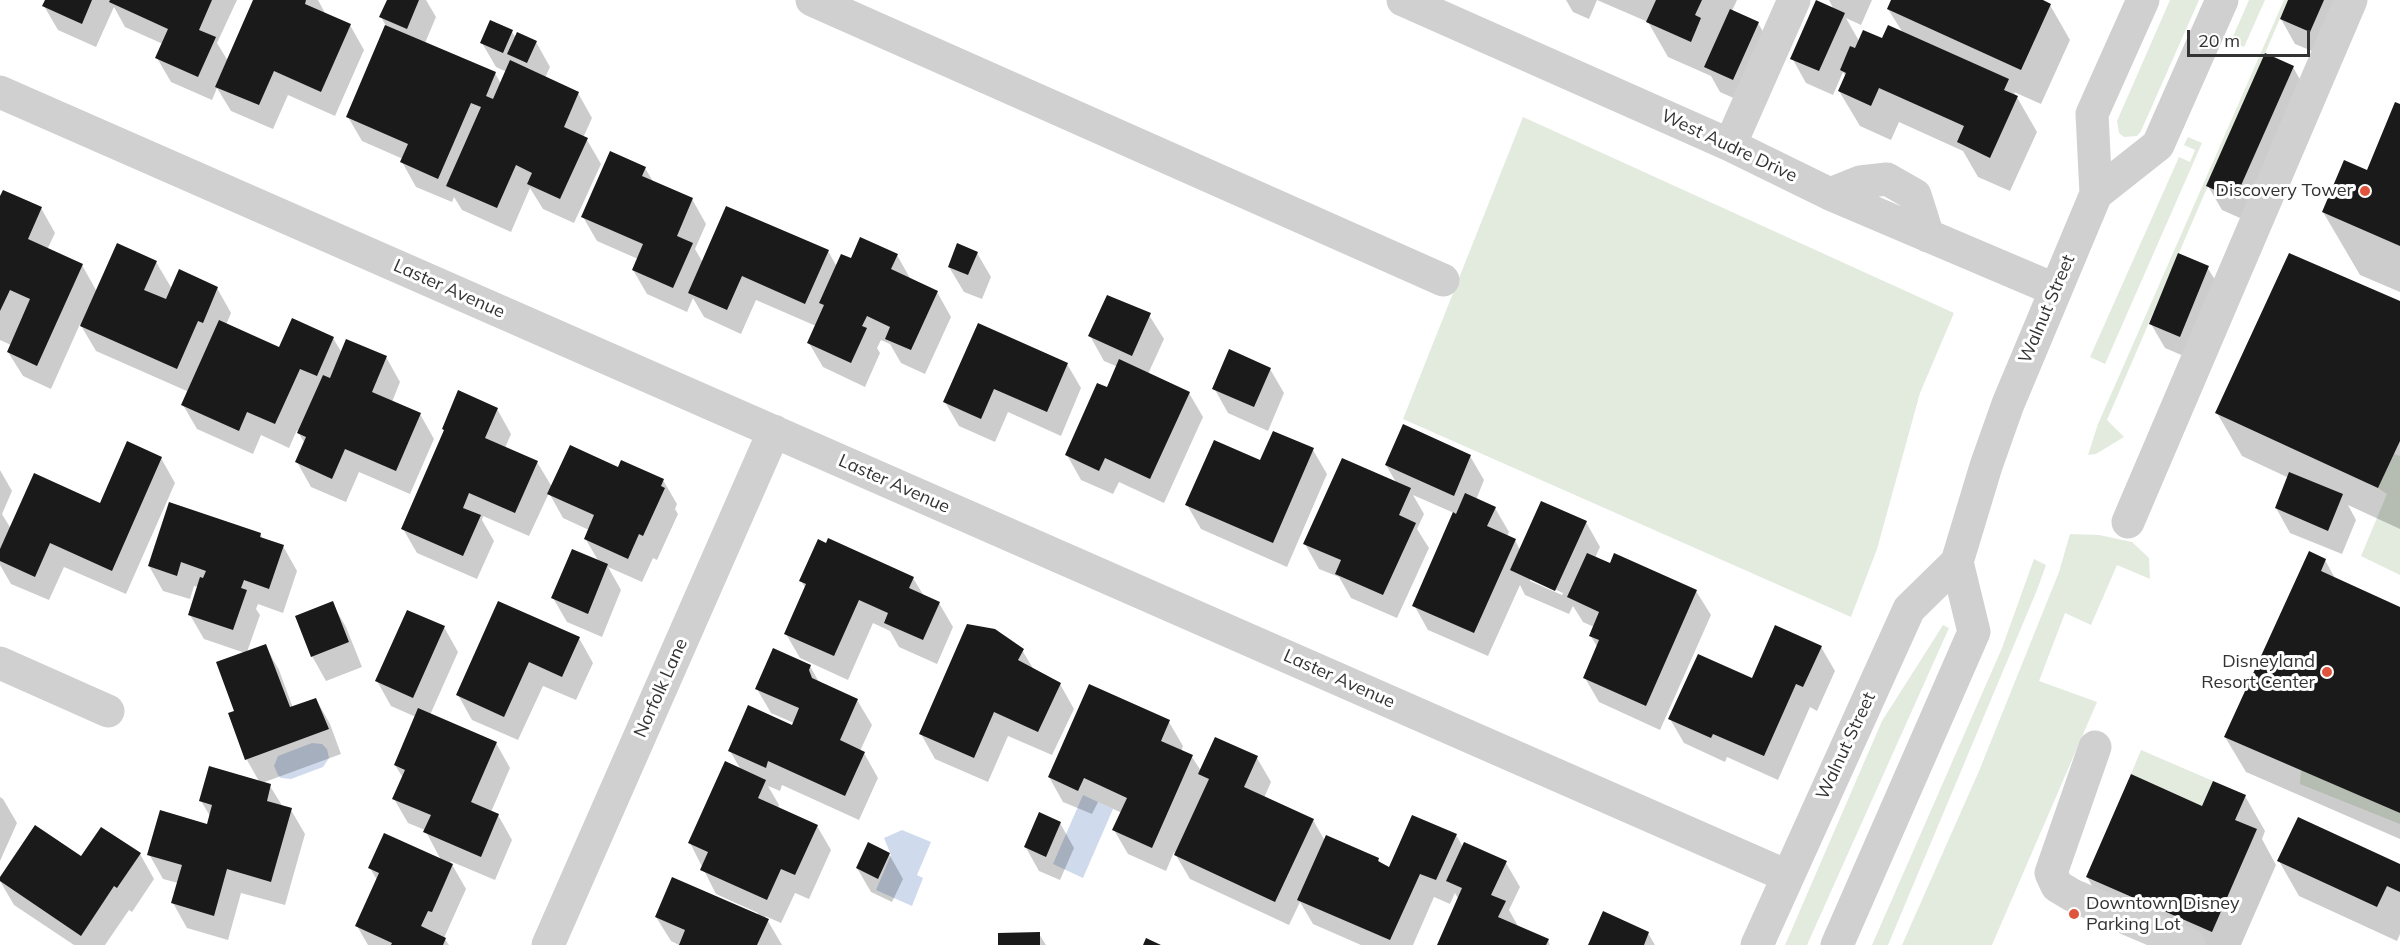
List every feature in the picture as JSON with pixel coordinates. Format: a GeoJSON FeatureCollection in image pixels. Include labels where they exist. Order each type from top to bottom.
{"type":"FeatureCollection","features":[{"type":"Feature","properties":{"kind":"street"},"geometry":{"type":"LineString","coordinates":[[812,0],[1443,280]]}},
{"type":"Feature","properties":{"kind":"street"},"geometry":{"type":"LineString","coordinates":[[1730,146],[1794,0]]}},
{"type":"Feature","properties":{"kind":"street","name":"Walnut Street"},"geometry":{"type":"LineString","coordinates":[[1757,945],[1909,609],[1957,562],[1986,466],[2008,404],[2096,194],[2092,114],[2143,0]]}},
{"type":"Feature","properties":{"kind":"street","name":"Walnut Street"},"geometry":{"type":"LineString","coordinates":[[2096,194],[2158,146],[2222,0]]}},
{"type":"Feature","properties":{"kind":"street"},"geometry":{"type":"LineString","coordinates":[[2128,522],[2352,0]]}},
{"type":"Feature","properties":{"kind":"street","name":"West Audre Drive"},"geometry":{"type":"LineString","coordinates":[[1420,3],[1830,194],[2056,290]]}},
{"type":"Feature","properties":{"kind":"street","name":"Laster Avenue"},"geometry":{"type":"LineString","coordinates":[[0,92],[1787,876]]}},
{"type":"Feature","properties":{"kind":"street","name":"Norfolk Lane"},"geometry":{"type":"LineString","coordinates":[[548,945],[774,431]]}},
{"type":"Feature","properties":{"kind":"street"},"geometry":{"type":"LineString","coordinates":[[1837,945],[1974,632],[1957,562]]}},
{"type":"Feature","properties":{"kind":"street"},"geometry":{"type":"LineString","coordinates":[[0,663],[108,711]]}},
{"type":"Feature","properties":{"kind":"street"},"geometry":{"type":"LineString","coordinates":[[2095,747],[2051,873],[2057,886],[2072,895],[2189,945]]}},
{"type":"Feature","properties":{"kind":"shaded area"},"geometry":{"type":"Polygon","coordinates":[[[2170,0],[2199,0],[2141,131],[2137,136],[2124,137],[2119,133],[2117,121],[2170,0]]]}},
{"type":"Feature","properties":{"kind":"shaded area"},"geometry":{"type":"Polygon","coordinates":[[[2249,0],[2265,0],[2244,47],[2231,41],[2249,0]]]}},
{"type":"Feature","properties":{"kind":"shaded area"},"geometry":{"type":"Polygon","coordinates":[[[2284,0],[2288,0],[2107,420],[2124,437],[2096,454],[2088,455],[2098,424],[2284,0]]]}},
{"type":"Feature","properties":{"kind":"shaded area"},"geometry":{"type":"Polygon","coordinates":[[[1523,117],[1954,313],[1920,393],[1877,549],[1851,617],[1403,419],[1523,117]]]}},
{"type":"Feature","properties":{"kind":"shaded area"},"geometry":{"type":"Polygon","coordinates":[[[2188,137],[2202,143],[2105,364],[2090,357],[2179,157],[2190,162],[2195,150],[2184,145],[2188,137]]]}},
{"type":"Feature","properties":{"kind":"shaded area"},"geometry":{"type":"Polygon","coordinates":[[[2394,454],[2400,456],[2400,575],[2361,556],[2387,494],[2378,488],[2394,454]]]}},
{"type":"Feature","properties":{"kind":"shaded area"},"geometry":{"type":"Polygon","coordinates":[[[2070,534],[2099,535],[2132,542],[2149,558],[2150,579],[2117,565],[2091,625],[2065,613],[2039,681],[2097,702],[1992,945],[1902,945],[1979,771],[2059,572],[2070,534]]]}},
{"type":"Feature","properties":{"kind":"shaded area"},"geometry":{"type":"Polygon","coordinates":[[[2034,559],[2046,565],[2037,590],[1888,945],[1872,945],[2002,648],[2034,559]]]}},
{"type":"Feature","properties":{"kind":"shaded area"},"geometry":{"type":"Polygon","coordinates":[[[1943,625],[1949,628],[1807,945],[1785,945],[1882,721],[1943,625]]]}},
{"type":"Feature","properties":{"kind":"shaded area"},"geometry":{"type":"Polygon","coordinates":[[[2141,750],[2213,781],[2202,806],[2131,774],[2141,750]]]}},
{"type":"Feature","properties":{"kind":"shaded area"},"geometry":{"type":"Polygon","coordinates":[[[2301,770],[2400,813],[2400,824],[2300,784],[2301,770]]]}},
{"type":"Feature","properties":{"kind":"water"},"geometry":{"type":"Polygon","coordinates":[[[312,743],[322,744],[327,749],[329,758],[323,767],[291,779],[281,778],[274,766],[278,756],[312,743]]]}},
{"type":"Feature","properties":{"kind":"water"},"geometry":{"type":"Polygon","coordinates":[[[1083,795],[1113,809],[1083,878],[1053,864],[1083,795]]]}},
{"type":"Feature","properties":{"kind":"water"},"geometry":{"type":"Polygon","coordinates":[[[902,830],[931,842],[917,875],[923,878],[912,906],[876,890],[891,855],[884,838],[902,830]]]}},
{"type":"Feature","properties":{"kind":"building"},"geometry":{"type":"Polygon","coordinates":[[[45,0],[92,0],[82,24],[42,6],[45,0]]]}},
{"type":"Feature","properties":{"kind":"building"},"geometry":{"type":"Polygon","coordinates":[[[110,0],[212,0],[199,30],[216,37],[198,77],[155,58],[168,29],[109,2],[110,0]]]}},
{"type":"Feature","properties":{"kind":"building"},"geometry":{"type":"Polygon","coordinates":[[[253,0],[306,0],[305,4],[351,24],[321,92],[274,71],[259,105],[215,87],[253,0]]]}},
{"type":"Feature","properties":{"kind":"building"},"geometry":{"type":"Polygon","coordinates":[[[387,0],[419,0],[407,29],[379,17],[387,0]]]}},
{"type":"Feature","properties":{"kind":"building"},"geometry":{"type":"Polygon","coordinates":[[[1656,0],[1702,0],[1695,15],[1701,18],[1691,42],[1646,22],[1656,0]]]}},
{"type":"Feature","properties":{"kind":"building"},"geometry":{"type":"Polygon","coordinates":[[[1816,0],[1845,13],[1819,71],[1790,59],[1816,0]]]}},
{"type":"Feature","properties":{"kind":"building"},"geometry":{"type":"Polygon","coordinates":[[[1891,0],[2043,0],[2051,4],[2021,70],[1887,9],[1891,0]]]}},
{"type":"Feature","properties":{"kind":"building"},"geometry":{"type":"Polygon","coordinates":[[[2288,0],[2324,0],[2310,32],[2280,19],[2288,0]]]}},
{"type":"Feature","properties":{"kind":"building"},"geometry":{"type":"Polygon","coordinates":[[[1730,9],[1759,22],[1733,80],[1704,67],[1730,9]]]}},
{"type":"Feature","properties":{"kind":"building"},"geometry":{"type":"Polygon","coordinates":[[[490,20],[513,30],[503,53],[480,43],[490,20]]]}},
{"type":"Feature","properties":{"kind":"building"},"geometry":{"type":"Polygon","coordinates":[[[385,25],[496,72],[486,96],[493,99],[510,60],[579,92],[564,127],[588,138],[560,199],[527,184],[532,173],[516,165],[497,208],[446,186],[481,107],[471,103],[438,179],[400,162],[408,144],[346,117],[385,25]]]}},
{"type":"Feature","properties":{"kind":"building"},"geometry":{"type":"Polygon","coordinates":[[[1888,25],[2009,79],[2004,90],[2018,96],[1990,158],[1957,142],[1964,126],[1879,88],[1871,106],[1838,91],[1846,73],[1840,70],[1850,46],[1855,48],[1863,30],[1882,38],[1888,25]]]}},
{"type":"Feature","properties":{"kind":"building"},"geometry":{"type":"Polygon","coordinates":[[[517,32],[537,41],[527,63],[507,54],[517,32]]]}},
{"type":"Feature","properties":{"kind":"building"},"geometry":{"type":"Polygon","coordinates":[[[2265,53],[2294,66],[2235,199],[2206,186],[2265,53]]]}},
{"type":"Feature","properties":{"kind":"building","name":"Discovery Tower"},"geometry":{"type":"Polygon","coordinates":[[[2395,102],[2400,104],[2400,246],[2322,212],[2344,160],[2367,170],[2395,102]]]}},
{"type":"Feature","properties":{"kind":"building"},"geometry":{"type":"Polygon","coordinates":[[[610,151],[646,167],[642,176],[693,198],[677,236],[693,243],[673,288],[632,270],[643,244],[581,217],[610,151]]]}},
{"type":"Feature","properties":{"kind":"building"},"geometry":{"type":"Polygon","coordinates":[[[3,190],[42,207],[28,239],[83,264],[37,366],[7,352],[30,299],[10,290],[0,311],[0,196],[3,190]]]}},
{"type":"Feature","properties":{"kind":"building"},"geometry":{"type":"Polygon","coordinates":[[[726,206],[829,250],[805,304],[742,276],[727,310],[688,293],[726,206]]]}},
{"type":"Feature","properties":{"kind":"building"},"geometry":{"type":"Polygon","coordinates":[[[860,237],[898,254],[891,269],[938,291],[911,350],[885,339],[890,327],[867,316],[862,326],[867,328],[851,363],[807,343],[824,305],[819,303],[841,254],[851,258],[860,237]]]}},
{"type":"Feature","properties":{"kind":"building"},"geometry":{"type":"Polygon","coordinates":[[[117,243],[157,261],[144,290],[166,299],[179,269],[218,287],[203,323],[198,321],[177,369],[80,326],[117,243]]]}},
{"type":"Feature","properties":{"kind":"building"},"geometry":{"type":"Polygon","coordinates":[[[957,243],[978,252],[968,275],[948,267],[957,243]]]}},
{"type":"Feature","properties":{"kind":"building"},"geometry":{"type":"Polygon","coordinates":[[[2178,253],[2209,266],[2180,337],[2149,324],[2178,253]]]}},
{"type":"Feature","properties":{"kind":"building"},"geometry":{"type":"Polygon","coordinates":[[[2289,253],[2400,301],[2400,441],[2378,488],[2215,413],[2289,253]]]}},
{"type":"Feature","properties":{"kind":"building"},"geometry":{"type":"Polygon","coordinates":[[[1107,295],[1151,313],[1132,356],[1088,336],[1107,295]]]}},
{"type":"Feature","properties":{"kind":"building"},"geometry":{"type":"Polygon","coordinates":[[[292,318],[334,337],[317,376],[300,369],[275,424],[247,412],[239,431],[181,405],[219,320],[279,347],[292,318]]]}},
{"type":"Feature","properties":{"kind":"building"},"geometry":{"type":"Polygon","coordinates":[[[978,323],[1068,363],[1047,412],[994,389],[981,419],[943,402],[978,323]]]}},
{"type":"Feature","properties":{"kind":"building"},"geometry":{"type":"Polygon","coordinates":[[[346,339],[387,356],[372,392],[421,413],[396,471],[345,449],[332,479],[295,462],[306,437],[297,433],[323,375],[330,378],[346,339]]]}},
{"type":"Feature","properties":{"kind":"building"},"geometry":{"type":"Polygon","coordinates":[[[1229,349],[1271,368],[1254,407],[1212,389],[1229,349]]]}},
{"type":"Feature","properties":{"kind":"building"},"geometry":{"type":"Polygon","coordinates":[[[1119,359],[1190,392],[1150,479],[1105,458],[1099,471],[1065,455],[1097,383],[1107,387],[1119,359]]]}},
{"type":"Feature","properties":{"kind":"building"},"geometry":{"type":"Polygon","coordinates":[[[458,390],[498,408],[485,438],[538,461],[515,513],[469,493],[463,508],[481,515],[463,556],[401,529],[444,430],[442,429],[458,390]]]}},
{"type":"Feature","properties":{"kind":"building"},"geometry":{"type":"Polygon","coordinates":[[[1403,424],[1471,455],[1454,496],[1385,465],[1403,424]]]}},
{"type":"Feature","properties":{"kind":"building"},"geometry":{"type":"Polygon","coordinates":[[[1273,431],[1314,448],[1273,543],[1185,505],[1214,440],[1260,460],[1273,431]]]}},
{"type":"Feature","properties":{"kind":"building"},"geometry":{"type":"Polygon","coordinates":[[[127,441],[162,457],[112,571],[50,543],[35,577],[0,561],[0,549],[34,473],[100,503],[127,441]]]}},
{"type":"Feature","properties":{"kind":"building"},"geometry":{"type":"Polygon","coordinates":[[[570,445],[618,467],[621,460],[664,479],[661,486],[665,488],[643,536],[639,534],[628,559],[584,539],[594,515],[547,494],[570,445]]]}},
{"type":"Feature","properties":{"kind":"building"},"geometry":{"type":"Polygon","coordinates":[[[1342,458],[1411,488],[1399,515],[1416,523],[1383,595],[1335,574],[1341,560],[1303,544],[1342,458]]]}},
{"type":"Feature","properties":{"kind":"building"},"geometry":{"type":"Polygon","coordinates":[[[2289,472],[2343,494],[2328,531],[2275,508],[2289,472]]]}},
{"type":"Feature","properties":{"kind":"building"},"geometry":{"type":"Polygon","coordinates":[[[1465,493],[1496,507],[1487,526],[1516,539],[1474,633],[1412,606],[1453,512],[1456,514],[1465,493]]]}},
{"type":"Feature","properties":{"kind":"building"},"geometry":{"type":"Polygon","coordinates":[[[1541,501],[1587,521],[1555,591],[1510,570],[1541,501]]]}},
{"type":"Feature","properties":{"kind":"building"},"geometry":{"type":"Polygon","coordinates":[[[169,502],[261,533],[260,537],[284,545],[269,589],[244,580],[241,588],[247,590],[233,630],[188,615],[200,577],[203,578],[206,571],[181,562],[177,576],[148,566],[169,502]]]}},
{"type":"Feature","properties":{"kind":"building"},"geometry":{"type":"Polygon","coordinates":[[[828,538],[914,577],[909,588],[940,602],[923,640],[884,623],[888,613],[859,600],[834,656],[784,634],[806,584],[799,581],[818,539],[826,543],[828,538]]]}},
{"type":"Feature","properties":{"kind":"building"},"geometry":{"type":"Polygon","coordinates":[[[572,549],[608,564],[588,614],[551,598],[572,549]]]}},
{"type":"Feature","properties":{"kind":"building","name":"Disneyland Resort Center"},"geometry":{"type":"Polygon","coordinates":[[[2309,551],[2326,559],[2321,571],[2400,607],[2400,813],[2224,737],[2309,551]]]}},
{"type":"Feature","properties":{"kind":"building"},"geometry":{"type":"Polygon","coordinates":[[[1587,553],[1610,563],[1614,553],[1697,590],[1646,706],[1583,678],[1599,640],[1589,636],[1599,612],[1567,597],[1587,553]]]}},
{"type":"Feature","properties":{"kind":"building"},"geometry":{"type":"Polygon","coordinates":[[[333,601],[349,642],[311,657],[295,616],[333,601]]]}},
{"type":"Feature","properties":{"kind":"building"},"geometry":{"type":"Polygon","coordinates":[[[498,601],[580,637],[562,677],[529,662],[504,717],[456,695],[498,601]]]}},
{"type":"Feature","properties":{"kind":"building"},"geometry":{"type":"Polygon","coordinates":[[[407,610],[445,626],[413,698],[375,681],[407,610]]]}},
{"type":"Feature","properties":{"kind":"building"},"geometry":{"type":"Polygon","coordinates":[[[967,624],[995,629],[1024,649],[1018,660],[1061,683],[1038,732],[994,712],[974,758],[919,734],[967,624]]]}},
{"type":"Feature","properties":{"kind":"building"},"geometry":{"type":"Polygon","coordinates":[[[1775,625],[1822,646],[1803,687],[1796,684],[1764,756],[1713,734],[1711,738],[1668,719],[1698,654],[1752,678],[1775,625]]]}},
{"type":"Feature","properties":{"kind":"building"},"geometry":{"type":"Polygon","coordinates":[[[266,644],[290,707],[316,698],[329,729],[245,760],[228,713],[234,711],[216,662],[266,644]]]}},
{"type":"Feature","properties":{"kind":"building"},"geometry":{"type":"Polygon","coordinates":[[[773,648],[811,665],[809,670],[812,678],[858,699],[840,740],[865,752],[845,796],[768,761],[766,768],[728,751],[748,705],[792,725],[799,708],[755,689],[773,648]]]}},
{"type":"Feature","properties":{"kind":"building"},"geometry":{"type":"Polygon","coordinates":[[[1089,684],[1170,720],[1161,741],[1193,755],[1152,848],[1112,830],[1127,798],[1084,778],[1078,791],[1048,777],[1089,684]]]}},
{"type":"Feature","properties":{"kind":"building"},"geometry":{"type":"Polygon","coordinates":[[[418,708],[497,742],[471,802],[499,814],[481,857],[423,832],[431,815],[392,799],[405,770],[394,765],[418,708]]]}},
{"type":"Feature","properties":{"kind":"building"},"geometry":{"type":"Polygon","coordinates":[[[1215,737],[1258,756],[1244,787],[1314,819],[1275,902],[1174,855],[1209,779],[1198,774],[1215,737]]]}},
{"type":"Feature","properties":{"kind":"building"},"geometry":{"type":"Polygon","coordinates":[[[725,761],[766,780],[758,798],[818,825],[795,875],[781,869],[767,900],[700,870],[708,852],[688,843],[725,761]]]}},
{"type":"Feature","properties":{"kind":"building"},"geometry":{"type":"Polygon","coordinates":[[[209,766],[271,784],[267,801],[292,808],[271,882],[227,869],[214,916],[171,903],[182,865],[147,855],[160,810],[207,824],[212,805],[199,801],[209,766]]]}},
{"type":"Feature","properties":{"kind":"building"},"geometry":{"type":"Polygon","coordinates":[[[2131,774],[2202,806],[2213,781],[2246,795],[2235,820],[2257,829],[2212,932],[2086,877],[2131,774]]]}},
{"type":"Feature","properties":{"kind":"building"},"geometry":{"type":"Polygon","coordinates":[[[1039,812],[1061,822],[1046,857],[1024,847],[1039,812]]]}},
{"type":"Feature","properties":{"kind":"building"},"geometry":{"type":"Polygon","coordinates":[[[1412,815],[1457,834],[1436,880],[1420,874],[1390,940],[1297,900],[1326,835],[1379,858],[1378,861],[1389,867],[1412,815]]]}},
{"type":"Feature","properties":{"kind":"building"},"geometry":{"type":"Polygon","coordinates":[[[2298,817],[2400,864],[2400,892],[2387,886],[2377,907],[2277,861],[2298,817]]]}},
{"type":"Feature","properties":{"kind":"building"},"geometry":{"type":"Polygon","coordinates":[[[35,825],[81,856],[101,827],[141,853],[117,888],[114,886],[81,936],[0,881],[0,877],[35,825]]]}},
{"type":"Feature","properties":{"kind":"building"},"geometry":{"type":"Polygon","coordinates":[[[384,833],[453,864],[432,912],[428,911],[421,926],[446,938],[443,945],[391,945],[392,943],[355,926],[379,873],[368,868],[384,833]]]}},
{"type":"Feature","properties":{"kind":"building"},"geometry":{"type":"Polygon","coordinates":[[[868,842],[890,853],[878,879],[856,868],[868,842]]]}},
{"type":"Feature","properties":{"kind":"building"},"geometry":{"type":"Polygon","coordinates":[[[1464,842],[1507,861],[1491,895],[1506,901],[1498,917],[1549,939],[1546,945],[1437,945],[1462,888],[1446,881],[1464,842]]]}},
{"type":"Feature","properties":{"kind":"building"},"geometry":{"type":"Polygon","coordinates":[[[672,877],[769,919],[757,945],[679,945],[685,930],[655,917],[672,877]]]}},
{"type":"Feature","properties":{"kind":"building"},"geometry":{"type":"Polygon","coordinates":[[[1603,911],[1649,932],[1644,945],[1588,945],[1603,911]]]}},
{"type":"Feature","properties":{"kind":"building"},"geometry":{"type":"Polygon","coordinates":[[[1040,932],[1040,945],[998,945],[998,933],[1040,932]]]}},
{"type":"Feature","properties":{"kind":"building"},"geometry":{"type":"Polygon","coordinates":[[[1146,938],[1161,945],[1143,945],[1146,938]]]}},
{"type":"Feature","properties":{"kind":"place","name":"Discovery Tower"},"geometry":{"type":"Point","coordinates":[2365,191]}},
{"type":"Feature","properties":{"kind":"place","name":"Disneyland Resort Center"},"geometry":{"type":"Point","coordinates":[2327,672]}},
{"type":"Feature","properties":{"kind":"place","name":"Downtown Disney Parking Lot"},"geometry":{"type":"Point","coordinates":[2074,914]}}]}
